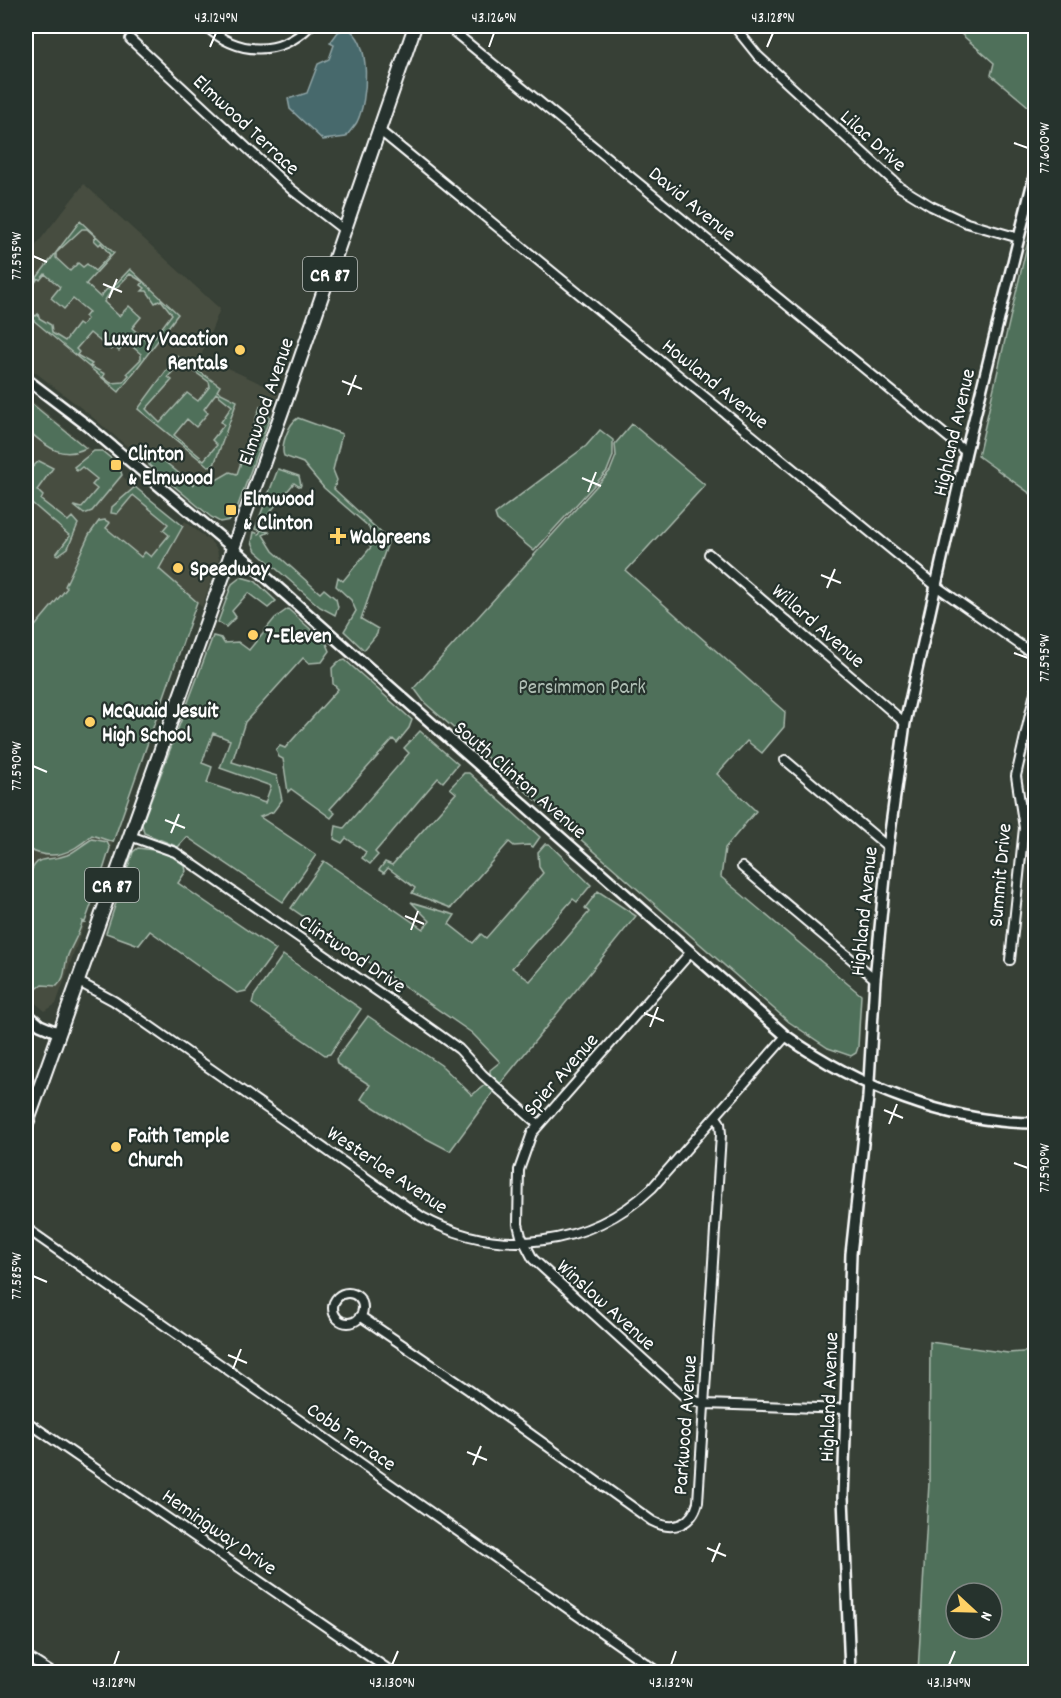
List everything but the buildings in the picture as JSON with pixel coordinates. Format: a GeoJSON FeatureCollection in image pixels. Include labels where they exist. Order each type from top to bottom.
{"type":"FeatureCollection","features":[{"type":"Feature","properties":{"kind":"main road","name":"Elmwood Avenue"},"geometry":{"type":"LineString","coordinates":[[26,1126],[233,548],[415,26]]}},
{"type":"Feature","properties":{"kind":"street"},"geometry":{"type":"LineString","coordinates":[[206,26],[232,44],[261,49],[288,42],[310,26]]}},
{"type":"Feature","properties":{"kind":"street","name":"David Avenue"},"geometry":{"type":"LineString","coordinates":[[447,26],[966,452]]}},
{"type":"Feature","properties":{"kind":"street","name":"Lilac Drive"},"geometry":{"type":"LineString","coordinates":[[734,26],[758,57],[900,187],[931,206],[967,223],[1019,238]]}},
{"type":"Feature","properties":{"kind":"street","name":"Elmwood Terrace"},"geometry":{"type":"LineString","coordinates":[[130,39],[291,189],[344,230]]}},
{"type":"Feature","properties":{"kind":"street","name":"Howland Avenue"},"geometry":{"type":"LineString","coordinates":[[380,130],[936,586],[1035,656]]}},
{"type":"Feature","properties":{"kind":"street","name":"Highland Avenue"},"geometry":{"type":"LineString","coordinates":[[850,1672],[843,1497],[851,1254],[869,1082],[874,979],[888,847],[905,723],[966,452],[1035,169]]}},
{"type":"Feature","properties":{"kind":"street","name":"South Clinton Avenue"},"geometry":{"type":"LineString","coordinates":[[26,379],[98,435],[233,548],[690,953],[786,1035],[817,1056],[907,1099],[961,1116],[1035,1123]]}},
{"type":"Feature","properties":{"kind":"street","name":"Willard Avenue"},"geometry":{"type":"LineString","coordinates":[[709,554],[905,723]]}},
{"type":"Feature","properties":{"kind":"street","name":"Summit Drive"},"geometry":{"type":"LineString","coordinates":[[1010,960],[1024,828],[1016,776],[1035,688]]}},
{"type":"Feature","properties":{"kind":"street"},"geometry":{"type":"LineString","coordinates":[[785,760],[888,847]]}},
{"type":"Feature","properties":{"kind":"street","name":"Clintwood Drive"},"geometry":{"type":"LineString","coordinates":[[130,836],[183,857],[459,1048],[486,1078],[539,1125]]}},
{"type":"Feature","properties":{"kind":"street"},"geometry":{"type":"LineString","coordinates":[[742,867],[874,979]]}},
{"type":"Feature","properties":{"kind":"street","name":"Spier Avenue"},"geometry":{"type":"LineString","coordinates":[[525,1243],[519,1224],[519,1170],[526,1145],[539,1125],[690,953]]}},
{"type":"Feature","properties":{"kind":"street","name":"Westerloe Avenue"},"geometry":{"type":"LineString","coordinates":[[78,981],[114,1001],[422,1217],[468,1236],[525,1243],[543,1242],[579,1232],[600,1224],[632,1206],[652,1188],[716,1117],[786,1035]]}},
{"type":"Feature","properties":{"kind":"street"},"geometry":{"type":"LineString","coordinates":[[26,1013],[40,1025],[59,1033]]}},
{"type":"Feature","properties":{"kind":"street","name":"Parkwood Avenue"},"geometry":{"type":"LineString","coordinates":[[360,1316],[469,1390],[652,1521],[663,1526],[680,1525],[692,1515],[696,1506],[705,1404],[721,1134],[720,1123],[716,1117]]}},
{"type":"Feature","properties":{"kind":"street","name":"Cobb Terrace"},"geometry":{"type":"LineString","coordinates":[[26,1228],[658,1672]]}},
{"type":"Feature","properties":{"kind":"street","name":"Winslow Avenue"},"geometry":{"type":"LineString","coordinates":[[525,1243],[540,1268],[679,1393],[705,1404],[846,1409]]}},
{"type":"Feature","properties":{"kind":"street","name":"Hemingway Drive"},"geometry":{"type":"LineString","coordinates":[[26,1421],[392,1672]]}},
{"type":"Feature","properties":{"kind":"street"},"geometry":{"type":"LineString","coordinates":[[26,1656],[51,1672]]}},
{"type":"Feature","properties":{"kind":"shaded area"},"geometry":{"type":"Polygon","coordinates":[[[84,184],[220,309],[201,356],[279,392],[235,514],[227,521],[220,522],[211,517],[85,411],[26,365],[26,258],[84,184]]]}},
{"type":"Feature","properties":{"kind":"shaded area","name":"McQuaid Jesuit High School"},"geometry":{"type":"Polygon","coordinates":[[[26,396],[182,526],[185,521],[212,543],[219,559],[202,607],[197,603],[56,1004],[45,1011],[26,995],[26,396]]]}},
{"type":"Feature","properties":{"kind":"green space"},"geometry":{"type":"Polygon","coordinates":[[[952,26],[1035,26],[1035,112],[991,75],[994,63],[952,26]]]}},
{"type":"Feature","properties":{"kind":"green space"},"geometry":{"type":"Polygon","coordinates":[[[1035,211],[1035,497],[978,456],[1035,211]]]}},
{"type":"Feature","properties":{"kind":"green space"},"geometry":{"type":"Polygon","coordinates":[[[80,221],[114,253],[86,284],[100,297],[130,269],[178,314],[119,392],[26,314],[26,311],[36,316],[38,314],[39,318],[51,325],[52,333],[65,341],[78,324],[81,326],[87,319],[85,317],[89,312],[73,299],[64,309],[51,298],[60,287],[45,274],[40,280],[38,278],[26,296],[26,292],[80,221]],[[82,229],[56,253],[56,258],[70,271],[78,263],[83,267],[87,264],[95,271],[110,255],[101,243],[99,245],[94,240],[96,237],[87,229],[82,229]],[[130,274],[115,289],[113,288],[104,302],[119,316],[129,306],[141,317],[132,328],[147,341],[151,336],[154,338],[172,314],[161,300],[155,303],[147,291],[142,291],[145,288],[141,285],[143,282],[130,274]],[[90,333],[76,349],[79,352],[77,355],[92,364],[90,366],[105,374],[103,377],[111,383],[123,382],[129,375],[127,373],[141,359],[141,354],[127,342],[119,351],[114,347],[111,350],[90,333]]]}},
{"type":"Feature","properties":{"kind":"green space"},"geometry":{"type":"Polygon","coordinates":[[[177,356],[220,386],[217,391],[237,401],[214,465],[208,466],[138,409],[177,356]],[[181,362],[168,377],[172,380],[146,409],[160,423],[187,393],[198,401],[210,386],[209,382],[181,362]],[[216,393],[204,409],[208,413],[196,427],[187,419],[174,435],[204,460],[217,445],[212,440],[224,425],[221,422],[232,406],[216,393]]]}},
{"type":"Feature","properties":{"kind":"green space"},"geometry":{"type":"Polygon","coordinates":[[[26,399],[86,448],[77,452],[61,452],[40,441],[26,429],[26,399]]]}},
{"type":"Feature","properties":{"kind":"green space"},"geometry":{"type":"Polygon","coordinates":[[[260,407],[270,417],[235,514],[230,520],[220,522],[211,517],[149,465],[148,455],[152,451],[193,485],[197,479],[213,482],[230,472],[237,474],[260,407]]]}},
{"type":"Feature","properties":{"kind":"green space"},"geometry":{"type":"Polygon","coordinates":[[[298,418],[342,434],[333,470],[337,480],[334,489],[389,540],[361,619],[378,629],[377,634],[364,650],[344,631],[356,611],[351,600],[336,586],[338,577],[343,581],[371,547],[368,543],[371,533],[369,527],[324,488],[303,463],[284,456],[283,447],[286,435],[298,418]]]}},
{"type":"Feature","properties":{"kind":"green space","name":"Persimmon Park"},"geometry":{"type":"Polygon","coordinates":[[[632,424],[705,485],[626,571],[785,712],[784,727],[762,753],[747,741],[717,774],[756,811],[725,848],[721,877],[861,995],[858,1047],[856,1053],[851,1056],[828,1048],[789,1022],[425,703],[414,688],[610,471],[616,456],[615,444],[632,424]]]}},
{"type":"Feature","properties":{"kind":"green space"},"geometry":{"type":"Polygon","coordinates":[[[600,430],[613,440],[613,456],[607,471],[534,551],[497,520],[495,514],[586,446],[600,430]]]}},
{"type":"Feature","properties":{"kind":"green space"},"geometry":{"type":"Polygon","coordinates":[[[94,451],[102,451],[119,465],[122,475],[92,511],[84,514],[74,506],[81,508],[97,489],[92,485],[97,479],[82,467],[77,471],[74,467],[94,451]]]}},
{"type":"Feature","properties":{"kind":"green space"},"geometry":{"type":"Polygon","coordinates":[[[39,461],[53,468],[37,490],[43,496],[41,500],[68,521],[72,517],[78,524],[68,548],[58,555],[56,554],[70,536],[26,498],[26,473],[39,461]]]}},
{"type":"Feature","properties":{"kind":"green space"},"geometry":{"type":"Polygon","coordinates":[[[278,469],[299,476],[301,485],[300,487],[294,483],[267,516],[272,521],[265,528],[267,521],[264,519],[259,530],[255,529],[278,469]]]}},
{"type":"Feature","properties":{"kind":"green space","name":"McQuaid Jesuit High School"},"geometry":{"type":"Polygon","coordinates":[[[135,487],[183,526],[159,569],[197,602],[113,842],[92,835],[69,851],[44,855],[26,848],[26,637],[67,588],[65,586],[89,535],[99,521],[105,520],[110,523],[106,528],[141,557],[145,552],[151,557],[169,535],[163,530],[168,524],[133,495],[117,514],[111,513],[112,507],[135,487]]]}},
{"type":"Feature","properties":{"kind":"green space"},"geometry":{"type":"Polygon","coordinates":[[[261,530],[269,532],[263,535],[273,551],[320,593],[324,589],[336,599],[338,607],[335,615],[320,607],[256,551],[252,542],[254,532],[259,534],[261,530]]]}},
{"type":"Feature","properties":{"kind":"green space"},"geometry":{"type":"Polygon","coordinates":[[[241,577],[255,581],[276,601],[268,608],[248,593],[232,611],[236,617],[226,627],[218,622],[232,584],[241,577]]]}},
{"type":"Feature","properties":{"kind":"green space"},"geometry":{"type":"Polygon","coordinates":[[[288,609],[327,644],[330,651],[322,662],[309,663],[303,658],[245,722],[232,762],[277,776],[282,800],[273,812],[260,817],[316,855],[283,902],[187,837],[178,847],[144,833],[142,824],[213,636],[221,638],[224,643],[238,642],[249,650],[275,618],[288,609]],[[213,733],[202,763],[212,767],[207,783],[265,803],[271,786],[220,768],[230,740],[213,733]]]}},
{"type":"Feature","properties":{"kind":"green space"},"geometry":{"type":"Polygon","coordinates":[[[345,660],[412,720],[409,728],[397,743],[393,739],[330,809],[335,813],[331,818],[291,789],[288,792],[283,759],[279,757],[276,750],[280,746],[285,748],[338,689],[333,684],[332,668],[338,662],[345,660]]]}},
{"type":"Feature","properties":{"kind":"green space"},"geometry":{"type":"Polygon","coordinates":[[[420,731],[458,764],[443,782],[438,778],[375,852],[378,855],[370,864],[362,858],[366,852],[346,838],[342,843],[334,839],[336,826],[344,828],[409,753],[404,748],[420,731]]]}},
{"type":"Feature","properties":{"kind":"green space"},"geometry":{"type":"Polygon","coordinates":[[[464,773],[469,773],[540,837],[533,847],[514,846],[509,842],[451,908],[412,893],[415,888],[388,868],[384,873],[379,870],[385,862],[392,865],[456,793],[450,788],[464,773]]]}},
{"type":"Feature","properties":{"kind":"green space"},"geometry":{"type":"Polygon","coordinates":[[[92,839],[107,842],[110,848],[103,870],[96,878],[100,880],[85,922],[82,921],[69,954],[62,980],[57,986],[42,985],[27,996],[26,882],[30,872],[38,862],[67,855],[92,839]]]}},
{"type":"Feature","properties":{"kind":"green space"},"geometry":{"type":"Polygon","coordinates":[[[545,844],[549,844],[591,885],[577,902],[573,899],[512,968],[530,981],[589,912],[585,908],[598,891],[636,916],[500,1084],[490,1075],[490,1070],[500,1062],[472,1033],[291,908],[324,861],[423,929],[430,921],[411,902],[455,915],[449,924],[473,943],[481,934],[486,938],[543,873],[539,867],[538,852],[545,844]]]}},
{"type":"Feature","properties":{"kind":"green space"},"geometry":{"type":"Polygon","coordinates":[[[138,848],[161,851],[184,861],[186,871],[178,883],[276,950],[246,991],[237,993],[150,931],[139,945],[106,933],[133,852],[138,848]]]}},
{"type":"Feature","properties":{"kind":"green space"},"geometry":{"type":"Polygon","coordinates":[[[283,955],[361,1009],[330,1054],[325,1055],[252,1004],[254,996],[283,955]]]}},
{"type":"Feature","properties":{"kind":"green space"},"geometry":{"type":"Polygon","coordinates":[[[368,1016],[441,1065],[472,1095],[486,1084],[494,1091],[450,1151],[408,1129],[361,1099],[370,1085],[337,1064],[336,1059],[368,1016]]]}},
{"type":"Feature","properties":{"kind":"green space"},"geometry":{"type":"Polygon","coordinates":[[[930,1342],[1008,1353],[1035,1351],[1035,1672],[918,1672],[929,1483],[930,1342]]]}},
{"type":"Feature","properties":{"kind":"water"},"geometry":{"type":"Polygon","coordinates":[[[347,28],[361,45],[366,72],[364,100],[357,122],[346,137],[323,140],[290,109],[288,99],[307,93],[318,64],[329,59],[334,45],[330,43],[338,32],[347,28]]]}},
{"type":"Feature","properties":{"kind":"place","name":"Luxury Vacation Rentals"},"geometry":{"type":"Point","coordinates":[240,350]}},
{"type":"Feature","properties":{"kind":"place","name":"Clinton & Elmwood"},"geometry":{"type":"Point","coordinates":[116,465]}},
{"type":"Feature","properties":{"kind":"place","name":"Elmwood & Clinton"},"geometry":{"type":"Point","coordinates":[231,510]}},
{"type":"Feature","properties":{"kind":"place","name":"Walgreens"},"geometry":{"type":"Point","coordinates":[338,536]}},
{"type":"Feature","properties":{"kind":"place","name":"Speedway"},"geometry":{"type":"Point","coordinates":[178,568]}},
{"type":"Feature","properties":{"kind":"place","name":"7-Eleven"},"geometry":{"type":"Point","coordinates":[253,635]}},
{"type":"Feature","properties":{"kind":"place","name":"McQuaid Jesuit High School"},"geometry":{"type":"Point","coordinates":[90,722]}},
{"type":"Feature","properties":{"kind":"place","name":"Faith Temple Church"},"geometry":{"type":"Point","coordinates":[116,1147]}}]}
